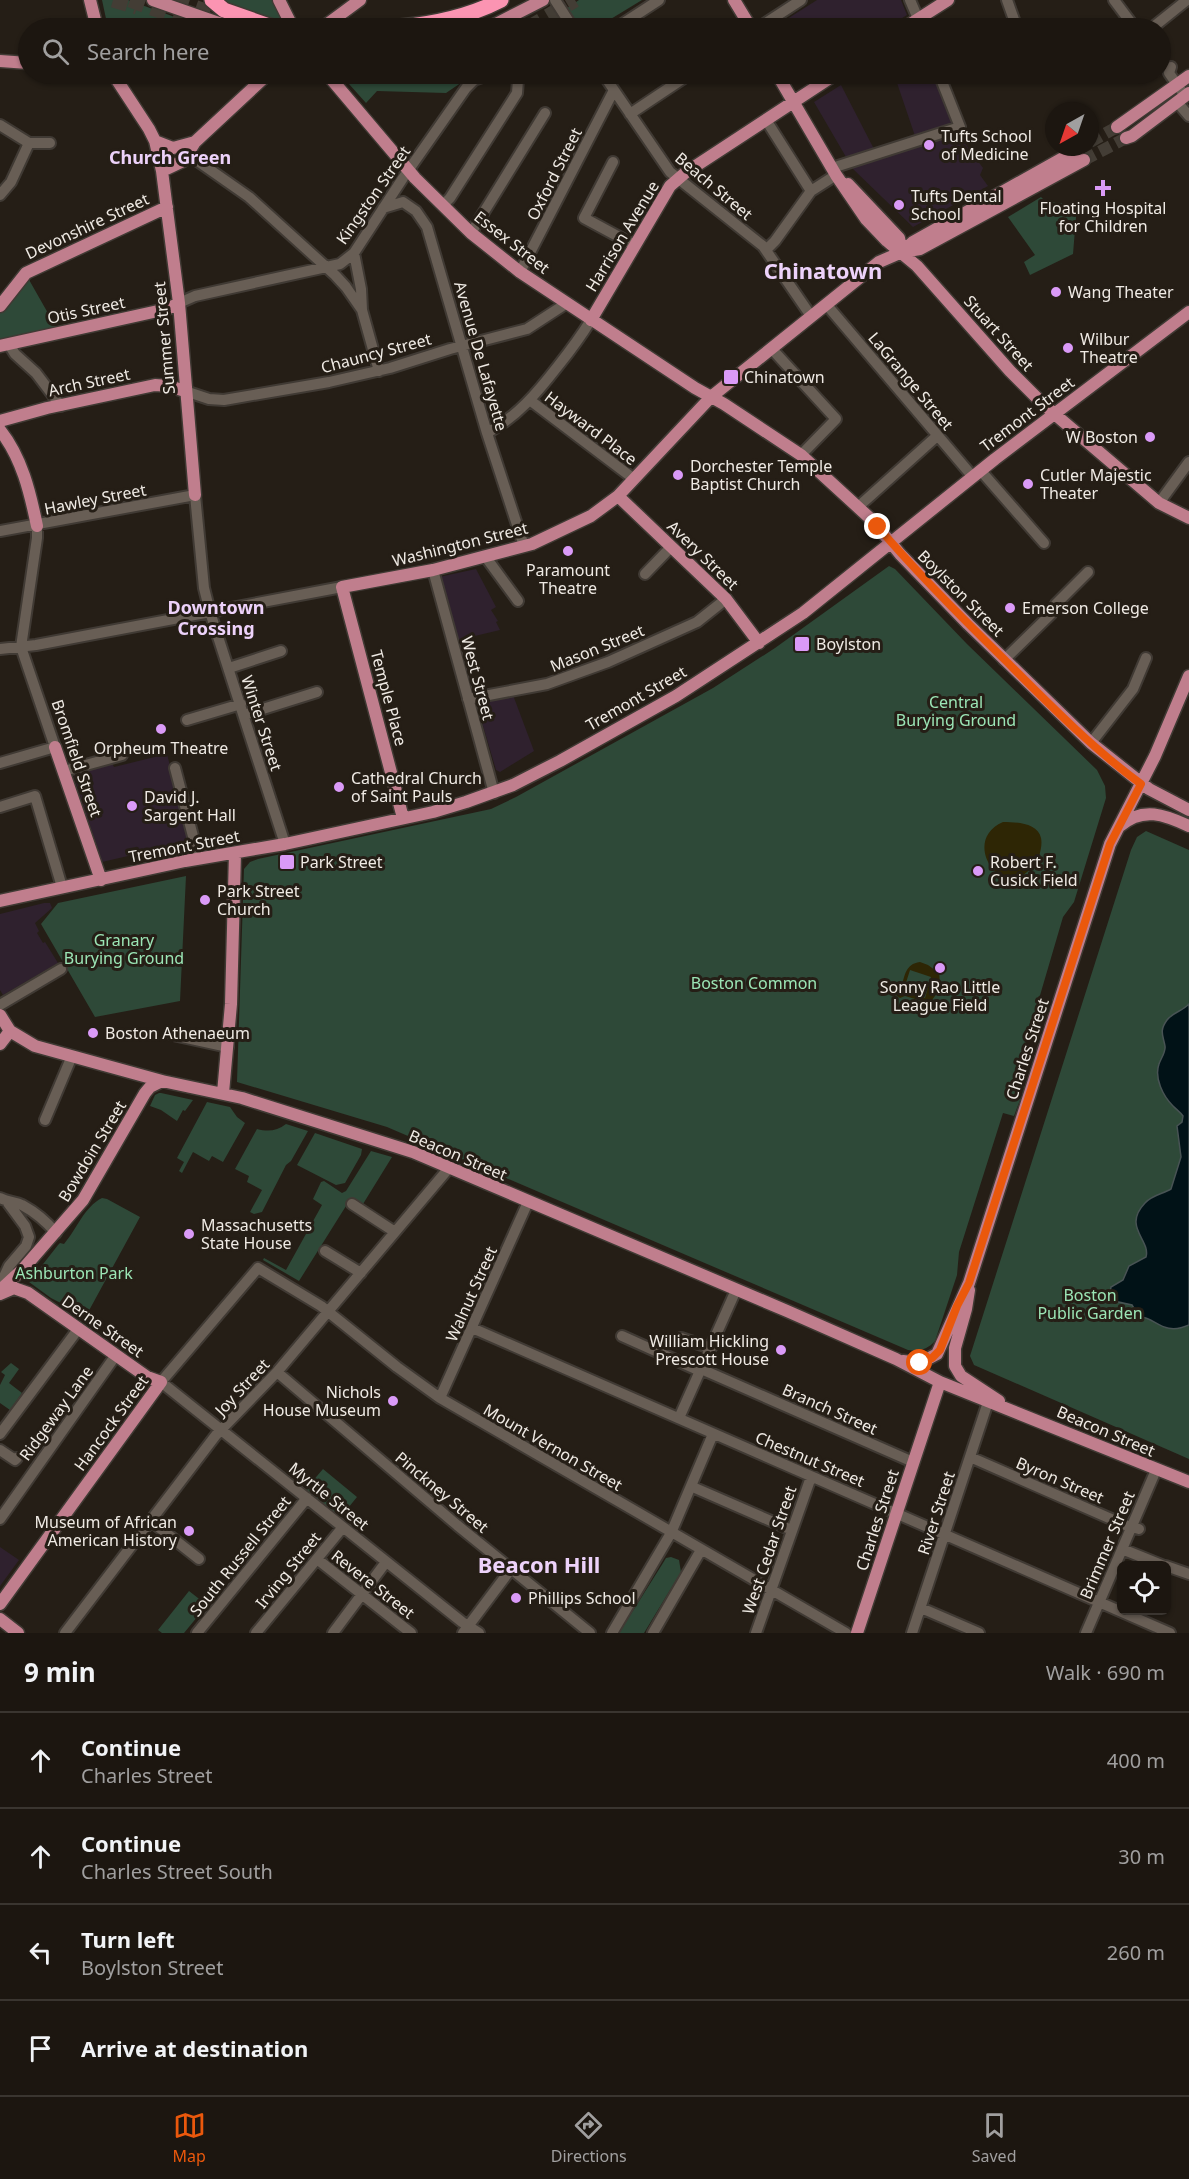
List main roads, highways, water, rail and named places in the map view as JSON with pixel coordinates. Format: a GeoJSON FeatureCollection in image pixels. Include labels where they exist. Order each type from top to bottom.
{"type":"FeatureCollection","features":[{"type":"Feature","properties":{"kind":"highway"},"geometry":{"type":"LineString","coordinates":[[212,0],[224,9],[248,18]]}},
{"type":"Feature","properties":{"kind":"highway"},"geometry":{"type":"LineString","coordinates":[[454,18],[501,0]]}},
{"type":"Feature","properties":{"kind":"main road"},"geometry":{"type":"LineString","coordinates":[[90,0],[94,18]]}},
{"type":"Feature","properties":{"kind":"main road"},"geometry":{"type":"LineString","coordinates":[[153,0],[204,18]]}},
{"type":"Feature","properties":{"kind":"main road"},"geometry":{"type":"LineString","coordinates":[[279,0],[288,18]]}},
{"type":"Feature","properties":{"kind":"main road"},"geometry":{"type":"LineString","coordinates":[[336,18],[360,0]]}},
{"type":"Feature","properties":{"kind":"main road"},"geometry":{"type":"LineString","coordinates":[[508,18],[543,0]]}},
{"type":"Feature","properties":{"kind":"main road"},"geometry":{"type":"LineString","coordinates":[[734,0],[744,18]]}},
{"type":"Feature","properties":{"kind":"main road"},"geometry":{"type":"LineString","coordinates":[[927,18],[948,0]]}},
{"type":"Feature","properties":{"kind":"main road"},"geometry":{"type":"LineString","coordinates":[[2,64],[18,63]]}},
{"type":"Feature","properties":{"kind":"main road"},"geometry":{"type":"LineString","coordinates":[[1126,138],[1132,136],[1182,94],[1189,76]]}},
{"type":"Feature","properties":{"kind":"main road","name":"Summer Street"},"geometry":{"type":"LineString","coordinates":[[120,84],[143,118],[155,141],[162,171],[179,303],[195,495]]}},
{"type":"Feature","properties":{"kind":"main road"},"geometry":{"type":"LineString","coordinates":[[162,171],[177,166],[189,154],[195,142],[257,84]]}},
{"type":"Feature","properties":{"kind":"main road","name":"Essex Street"},"geometry":{"type":"LineString","coordinates":[[336,84],[409,170],[471,232],[520,272],[711,397]]}},
{"type":"Feature","properties":{"kind":"main road"},"geometry":{"type":"LineString","coordinates":[[338,84],[340,89]]}},
{"type":"Feature","properties":{"kind":"main road","name":"Stuart Street"},"geometry":{"type":"LineString","coordinates":[[783,84],[834,172],[899,237],[902,252],[1010,371],[1055,415],[1159,503],[1189,518]]}},
{"type":"Feature","properties":{"kind":"main road","name":"Harrison Avenue"},"geometry":{"type":"LineString","coordinates":[[591,320],[667,189],[677,179],[820,84]]}},
{"type":"Feature","properties":{"kind":"main road"},"geometry":{"type":"LineString","coordinates":[[1117,127],[1182,94]]}},
{"type":"Feature","properties":{"kind":"main road"},"geometry":{"type":"LineString","coordinates":[[155,141],[173,148],[195,142]]}},
{"type":"Feature","properties":{"kind":"main road","name":"Washington Street"},"geometry":{"type":"LineString","coordinates":[[342,587],[434,570],[524,546],[581,521],[618,496],[711,397],[879,262],[902,252],[920,249],[1077,156]]}},
{"type":"Feature","properties":{"kind":"main road","name":"Devonshire Street"},"geometry":{"type":"LineString","coordinates":[[0,306],[26,273],[167,207]]}},
{"type":"Feature","properties":{"kind":"main road","name":"Otis Street"},"geometry":{"type":"LineString","coordinates":[[5,346],[167,309],[179,303]]}},
{"type":"Feature","properties":{"kind":"main road","name":"Tremont Street"},"geometry":{"type":"LineString","coordinates":[[0,901],[200,859],[285,844],[444,808],[494,793],[560,761],[668,700],[803,613],[1040,424],[1055,415],[1189,312]]}},
{"type":"Feature","properties":{"kind":"main road","name":"Arch Street"},"geometry":{"type":"LineString","coordinates":[[0,422],[158,385],[186,391]]}},
{"type":"Feature","properties":{"kind":"main road","name":"Boylston Street"},"geometry":{"type":"LineString","coordinates":[[711,397],[801,455],[858,507],[1004,660],[1091,743],[1141,784],[1189,810]]}},
{"type":"Feature","properties":{"kind":"main road"},"geometry":{"type":"LineString","coordinates":[[0,430],[23,470],[37,532]]}},
{"type":"Feature","properties":{"kind":"main road","name":"Avery Street"},"geometry":{"type":"LineString","coordinates":[[618,496],[726,599],[759,643]]}},
{"type":"Feature","properties":{"kind":"main road","name":"Temple Place"},"geometry":{"type":"LineString","coordinates":[[342,587],[404,818]]}},
{"type":"Feature","properties":{"kind":"main road","name":"Charles Street"},"geometry":{"type":"LineString","coordinates":[[937,1354],[969,1283],[1110,844],[1166,732],[1189,676]]}},
{"type":"Feature","properties":{"kind":"main road","name":"Bromfield Street"},"geometry":{"type":"LineString","coordinates":[[55,747],[101,880]]}},
{"type":"Feature","properties":{"kind":"main road"},"geometry":{"type":"LineString","coordinates":[[1120,826],[1129,819],[1149,813],[1161,814],[1189,826]]}},
{"type":"Feature","properties":{"kind":"main road"},"geometry":{"type":"LineString","coordinates":[[223,1093],[231,1004],[235,853]]}},
{"type":"Feature","properties":{"kind":"main road","name":"Beacon Street"},"geometry":{"type":"LineString","coordinates":[[0,1015],[10,1031],[34,1046],[162,1081],[223,1093],[393,1145],[896,1359],[940,1382],[1189,1482]]}},
{"type":"Feature","properties":{"kind":"main road"},"geometry":{"type":"LineString","coordinates":[[0,1044],[10,1031]]}},
{"type":"Feature","properties":{"kind":"main road","name":"Bowdoin Street"},"geometry":{"type":"LineString","coordinates":[[0,1292],[72,1215],[91,1188],[150,1087],[162,1081]]}},
{"type":"Feature","properties":{"kind":"main road"},"geometry":{"type":"LineString","coordinates":[[23,1269],[21,1280],[28,1293]]}},
{"type":"Feature","properties":{"kind":"main road","name":"Charles Street"},"geometry":{"type":"LineString","coordinates":[[954,1360],[966,1309],[969,1283]]}},
{"type":"Feature","properties":{"kind":"main road"},"geometry":{"type":"LineString","coordinates":[[0,1292],[14,1288],[28,1293]]}},
{"type":"Feature","properties":{"kind":"main road","name":"Derne Street"},"geometry":{"type":"LineString","coordinates":[[28,1293],[147,1377],[161,1382]]}},
{"type":"Feature","properties":{"kind":"main road","name":"Beacon Street"},"geometry":{"type":"LineString","coordinates":[[896,1359],[920,1363],[937,1354]]}},
{"type":"Feature","properties":{"kind":"main road","name":"Beacon Street"},"geometry":{"type":"LineString","coordinates":[[954,1360],[961,1376],[1011,1409]]}},
{"type":"Feature","properties":{"kind":"main road","name":"Hancock Street"},"geometry":{"type":"LineString","coordinates":[[0,1604],[161,1382]]}},
{"type":"Feature","properties":{"kind":"main road","name":"Charles Street"},"geometry":{"type":"LineString","coordinates":[[857,1633],[940,1382]]}},
{"type":"Feature","properties":{"kind":"main road"},"geometry":{"type":"LineString","coordinates":[[0,1619],[18,1633]]}},
{"type":"Feature","properties":{"kind":"tunnel"},"geometry":{"type":"LineString","coordinates":[[113,0],[137,7]]}},
{"type":"Feature","properties":{"kind":"tunnel"},"geometry":{"type":"LineString","coordinates":[[130,0],[180,18]]}},
{"type":"Feature","properties":{"kind":"tunnel"},"geometry":{"type":"LineString","coordinates":[[174,0],[225,18]]}},
{"type":"Feature","properties":{"kind":"tunnel"},"geometry":{"type":"LineString","coordinates":[[545,18],[575,0]]}},
{"type":"Feature","properties":{"kind":"tunnel"},"geometry":{"type":"LineString","coordinates":[[1099,137],[1117,127]]}},
{"type":"Feature","properties":{"kind":"tunnel"},"geometry":{"type":"LineString","coordinates":[[1084,160],[1126,138]]}},
{"type":"Feature","properties":{"kind":"place","name":"Tufts School of Medicine"},"geometry":{"type":"Point","coordinates":[929,145]}},
{"type":"Feature","properties":{"kind":"place","name":"Floating Hospital for Children"},"geometry":{"type":"Point","coordinates":[1103,188]}},
{"type":"Feature","properties":{"kind":"place","name":"Tufts Dental School"},"geometry":{"type":"Point","coordinates":[899,205]}},
{"type":"Feature","properties":{"kind":"place","name":"Wang Theater"},"geometry":{"type":"Point","coordinates":[1056,292]}},
{"type":"Feature","properties":{"kind":"place","name":"Wilbur Theatre"},"geometry":{"type":"Point","coordinates":[1068,348]}},
{"type":"Feature","properties":{"kind":"place","name":"Chinatown"},"geometry":{"type":"Point","coordinates":[731,377]}},
{"type":"Feature","properties":{"kind":"place","name":"W Boston"},"geometry":{"type":"Point","coordinates":[1150,437]}},
{"type":"Feature","properties":{"kind":"place","name":"Dorchester Temple Baptist Church"},"geometry":{"type":"Point","coordinates":[678,475]}},
{"type":"Feature","properties":{"kind":"place","name":"Cutler Majestic Theater"},"geometry":{"type":"Point","coordinates":[1028,484]}},
{"type":"Feature","properties":{"kind":"place","name":"Paramount Theatre"},"geometry":{"type":"Point","coordinates":[568,551]}},
{"type":"Feature","properties":{"kind":"place","name":"Emerson College"},"geometry":{"type":"Point","coordinates":[1010,608]}},
{"type":"Feature","properties":{"kind":"place","name":"Boylston"},"geometry":{"type":"Point","coordinates":[802,644]}},
{"type":"Feature","properties":{"kind":"place","name":"Orpheum Theatre"},"geometry":{"type":"Point","coordinates":[161,729]}},
{"type":"Feature","properties":{"kind":"place","name":"Cathedral Church of Saint Pauls"},"geometry":{"type":"Point","coordinates":[339,787]}},
{"type":"Feature","properties":{"kind":"place","name":"David J. Sargent Hall"},"geometry":{"type":"Point","coordinates":[132,806]}},
{"type":"Feature","properties":{"kind":"place","name":"Park Street"},"geometry":{"type":"Point","coordinates":[287,862]}},
{"type":"Feature","properties":{"kind":"place","name":"Robert F. Cusick Field"},"geometry":{"type":"Point","coordinates":[978,871]}},
{"type":"Feature","properties":{"kind":"place","name":"Park Street Church"},"geometry":{"type":"Point","coordinates":[205,900]}},
{"type":"Feature","properties":{"kind":"place","name":"Sonny Rao Little League Field"},"geometry":{"type":"Point","coordinates":[940,968]}},
{"type":"Feature","properties":{"kind":"place","name":"Boston Athenaeum"},"geometry":{"type":"Point","coordinates":[93,1033]}},
{"type":"Feature","properties":{"kind":"place","name":"Massachusetts State House"},"geometry":{"type":"Point","coordinates":[189,1234]}},
{"type":"Feature","properties":{"kind":"place","name":"William Hickling Prescott House"},"geometry":{"type":"Point","coordinates":[781,1350]}},
{"type":"Feature","properties":{"kind":"place","name":"Nichols House Museum"},"geometry":{"type":"Point","coordinates":[393,1401]}},
{"type":"Feature","properties":{"kind":"place","name":"Museum of African American History"},"geometry":{"type":"Point","coordinates":[189,1531]}},
{"type":"Feature","properties":{"kind":"place","name":"Phillips School"},"geometry":{"type":"Point","coordinates":[516,1598]}},
{"type":"Feature","properties":{"kind":"district","name":"Church Green"},"geometry":{"type":"Point","coordinates":[170,157]}},
{"type":"Feature","properties":{"kind":"district","name":"Chinatown"},"geometry":{"type":"Point","coordinates":[823,270]}},
{"type":"Feature","properties":{"kind":"district","name":"Downtown Crossing"},"geometry":{"type":"Point","coordinates":[216,617]}},
{"type":"Feature","properties":{"kind":"district","name":"Beacon Hill"},"geometry":{"type":"Point","coordinates":[539,1564]}},
{"type":"Feature","properties":{"kind":"park label","name":"Central Burying Ground"},"geometry":{"type":"Point","coordinates":[956,711]}},
{"type":"Feature","properties":{"kind":"park label","name":"Granary Burying Ground"},"geometry":{"type":"Point","coordinates":[124,949]}},
{"type":"Feature","properties":{"kind":"park label","name":"Boston Common"},"geometry":{"type":"Point","coordinates":[754,983]}},
{"type":"Feature","properties":{"kind":"park label","name":"Ashburton Park"},"geometry":{"type":"Point","coordinates":[74,1273]}},
{"type":"Feature","properties":{"kind":"park label","name":"Boston Public Garden"},"geometry":{"type":"Point","coordinates":[1090,1304]}}]}
